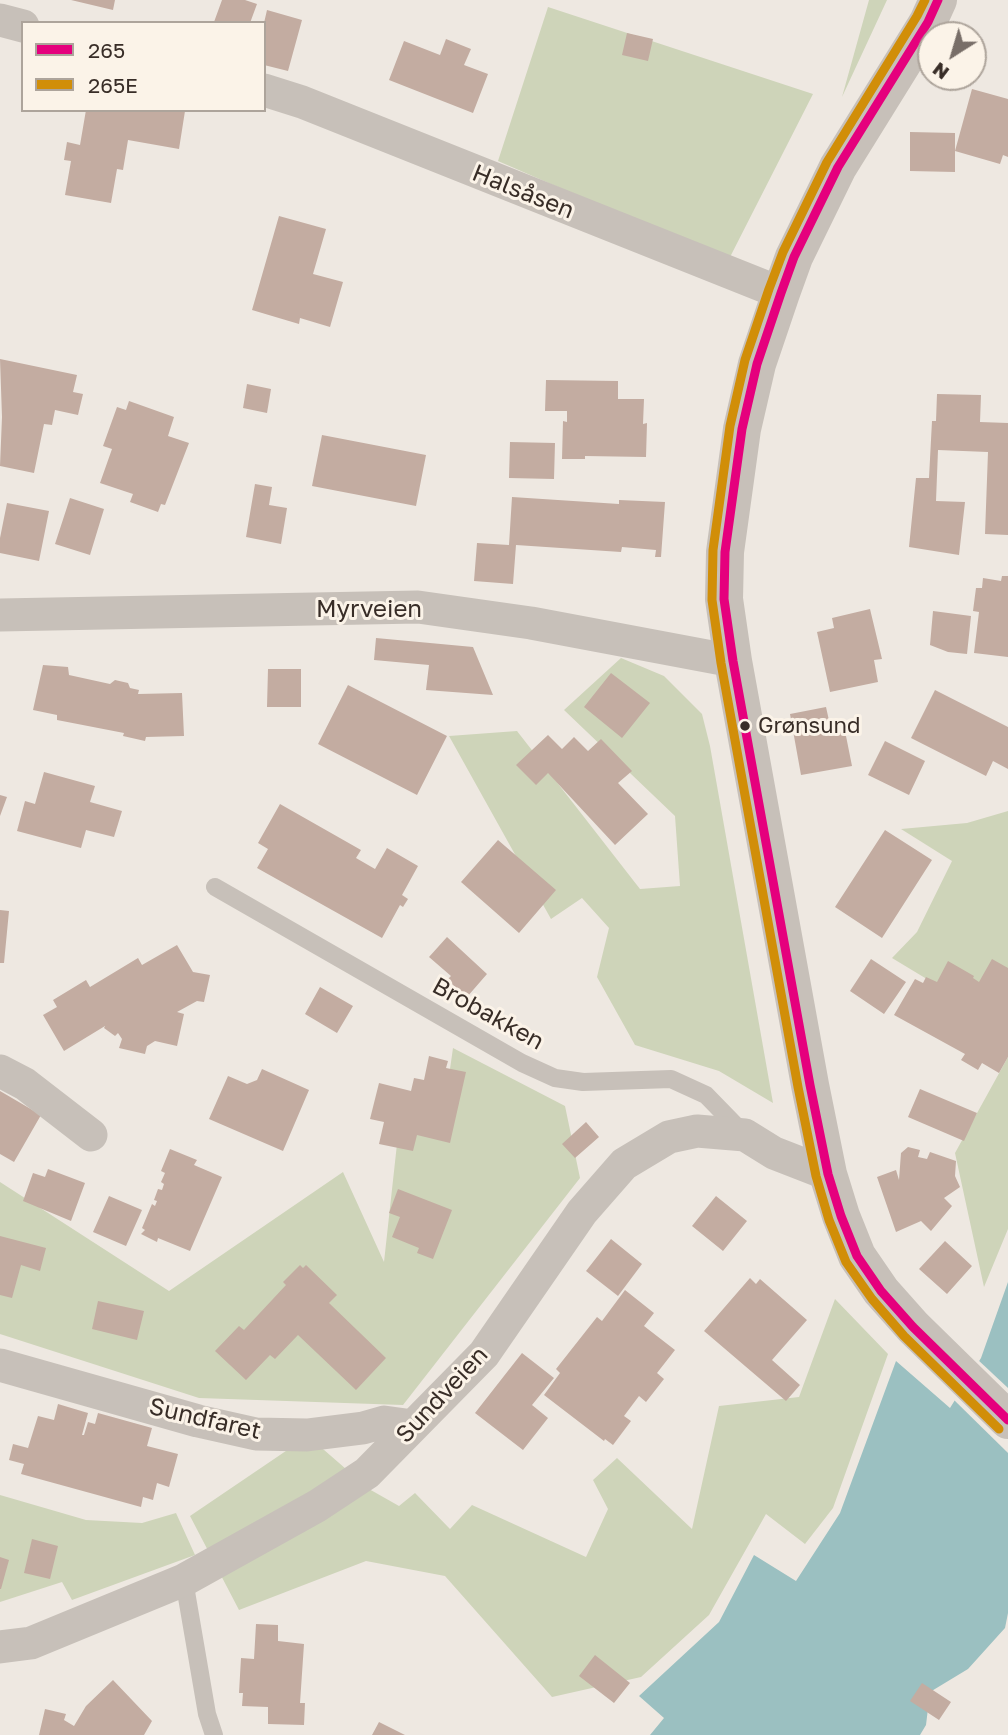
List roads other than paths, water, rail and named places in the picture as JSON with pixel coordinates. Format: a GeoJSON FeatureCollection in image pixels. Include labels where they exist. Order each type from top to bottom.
{"type":"FeatureCollection","features":[{"type":"Feature","properties":{"kind":"street"},"geometry":{"type":"LineString","coordinates":[[938,0],[928,22],[833,177],[794,257],[781,293],[758,364],[742,429],[725,552],[724,599],[733,662],[828,1174],[841,1216],[857,1256],[881,1291],[913,1327],[1008,1420]]}},
{"type":"Feature","properties":{"kind":"street"},"geometry":{"type":"LineString","coordinates":[[0,20],[21,25]]}},
{"type":"Feature","properties":{"kind":"street","name":"Halsåsen"},"geometry":{"type":"LineString","coordinates":[[266,91],[302,102],[781,293]]}},
{"type":"Feature","properties":{"kind":"street","name":"Myrveien"},"geometry":{"type":"LineString","coordinates":[[0,615],[418,607],[531,623],[733,662]]}},
{"type":"Feature","properties":{"kind":"street"},"geometry":{"type":"LineString","coordinates":[[0,1071],[24,1084],[91,1135]]}},
{"type":"Feature","properties":{"kind":"street","name":"Sundveien"},"geometry":{"type":"LineString","coordinates":[[0,1647],[31,1643],[184,1580],[317,1506],[367,1474],[484,1354],[583,1212],[624,1164],[669,1137],[697,1131],[745,1135],[774,1153],[828,1174]]}},
{"type":"Feature","properties":{"kind":"street","name":"Sundfaret"},"geometry":{"type":"LineString","coordinates":[[0,1366],[198,1421],[256,1434],[307,1435],[363,1429],[384,1422],[413,1426]]}},
{"type":"Feature","properties":{"kind":"lane","name":"Brobakken"},"geometry":{"type":"LineString","coordinates":[[215,887],[522,1063],[555,1078],[583,1082],[671,1079],[706,1095],[745,1135]]}},
{"type":"Feature","properties":{"kind":"lane"},"geometry":{"type":"LineString","coordinates":[[184,1580],[207,1714],[214,1735]]}},
{"type":"Feature","properties":{"kind":"water"},"geometry":{"type":"Polygon","coordinates":[[[1008,1282],[1008,1613],[1005,1628],[968,1669],[930,1692],[926,1725],[920,1735],[650,1735],[664,1718],[639,1696],[719,1622],[754,1555],[796,1581],[840,1513],[896,1361],[950,1408],[981,1358],[1008,1282]]]}},
{"type":"Feature","properties":{"kind":"place","name":"Grønsund"},"geometry":{"type":"Point","coordinates":[745,726]}}]}
